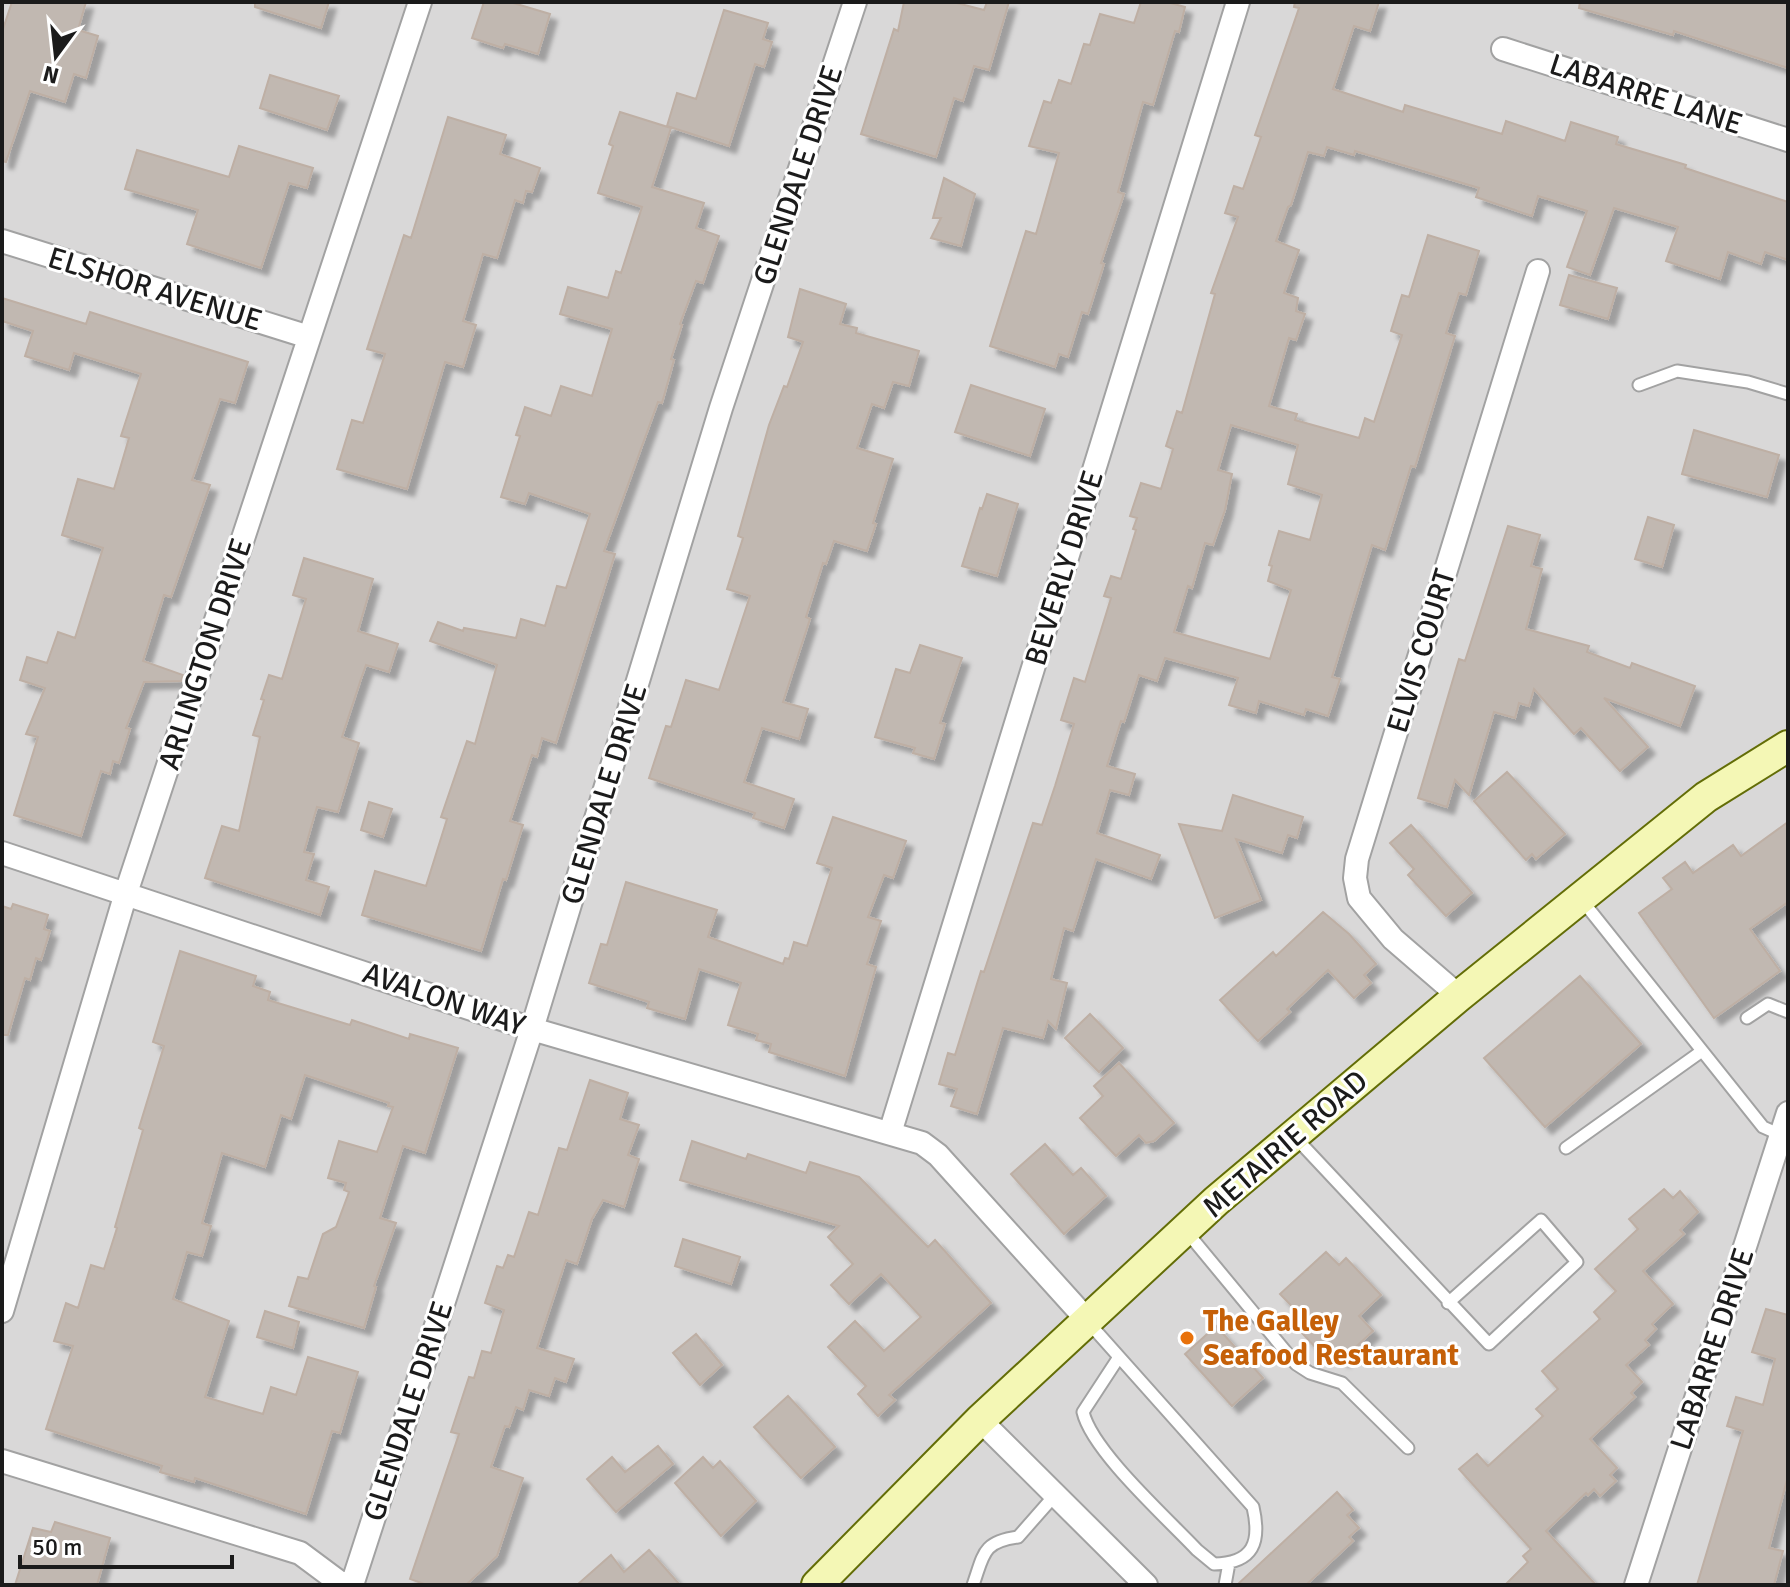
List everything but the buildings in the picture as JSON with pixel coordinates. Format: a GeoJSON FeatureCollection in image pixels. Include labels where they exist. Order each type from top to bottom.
{"type":"FeatureCollection","features":[{"type":"Feature","properties":{"kind":"main road","name":"METAIRIE ROAD"},"geometry":{"type":"LineString","coordinates":[[817,1585],[980,1420],[1185,1230],[1459,996],[1706,797],[1788,746]]}},
{"type":"Feature","properties":{"kind":"street","name":"ARLINGTON DRIVE"},"geometry":{"type":"LineString","coordinates":[[2,1311],[126,893],[420,2]]}},
{"type":"Feature","properties":{"kind":"street","name":"GLENDALE DRIVE"},"geometry":{"type":"LineString","coordinates":[[352,1585],[532,1029],[721,408],[855,2]]}},
{"type":"Feature","properties":{"kind":"street","name":"BEVERLY DRIVE"},"geometry":{"type":"LineString","coordinates":[[890,1133],[1238,2]]}},
{"type":"Feature","properties":{"kind":"street","name":"LABARRE LANE"},"geometry":{"type":"LineString","coordinates":[[1503,49],[1788,140]]}},
{"type":"Feature","properties":{"kind":"street","name":"ELSHOR AVENUE"},"geometry":{"type":"LineString","coordinates":[[2,241],[309,337]]}},
{"type":"Feature","properties":{"kind":"street","name":"ELVIS COURT"},"geometry":{"type":"LineString","coordinates":[[1459,996],[1393,939],[1359,898],[1356,868],[1538,271]]}},
{"type":"Feature","properties":{"kind":"street","name":"AVALON WAY"},"geometry":{"type":"LineString","coordinates":[[2,853],[532,1029],[922,1143],[938,1155],[1088,1321]]}},
{"type":"Feature","properties":{"kind":"street","name":"LABARRE DRIVE"},"geometry":{"type":"LineString","coordinates":[[1636,1585],[1788,1113]]}},
{"type":"Feature","properties":{"kind":"street"},"geometry":{"type":"LineString","coordinates":[[980,1420],[1146,1585]]}},
{"type":"Feature","properties":{"kind":"street"},"geometry":{"type":"LineString","coordinates":[[2,1461],[300,1553],[343,1585]]}},
{"type":"Feature","properties":{"kind":"lane"},"geometry":{"type":"LineString","coordinates":[[1639,385],[1677,371],[1748,382],[1788,394]]}},
{"type":"Feature","properties":{"kind":"lane"},"geometry":{"type":"LineString","coordinates":[[1581,898],[1763,1127],[1781,1135]]}},
{"type":"Feature","properties":{"kind":"lane"},"geometry":{"type":"LineString","coordinates":[[1747,1018],[1768,1004],[1788,1012]]}},
{"type":"Feature","properties":{"kind":"lane"},"geometry":{"type":"LineString","coordinates":[[1566,1148],[1702,1051]]}},
{"type":"Feature","properties":{"kind":"lane"},"geometry":{"type":"LineString","coordinates":[[1294,1136],[1448,1303],[1489,1344],[1577,1262],[1541,1220],[1448,1303]]}},
{"type":"Feature","properties":{"kind":"lane"},"geometry":{"type":"LineString","coordinates":[[1185,1230],[1296,1364],[1310,1373],[1342,1383],[1408,1448]]}},
{"type":"Feature","properties":{"kind":"lane"},"geometry":{"type":"LineString","coordinates":[[1088,1321],[1253,1507],[1258,1531],[1249,1552],[1229,1563],[1214,1564],[1103,1451],[1086,1425],[1083,1412],[1119,1357]]}},
{"type":"Feature","properties":{"kind":"lane"},"geometry":{"type":"LineString","coordinates":[[973,1585],[985,1552],[997,1540],[1018,1537],[1055,1495]]}},
{"type":"Feature","properties":{"kind":"lane"},"geometry":{"type":"LineString","coordinates":[[1225,1585],[1229,1563]]}},
{"type":"Feature","properties":{"kind":"shaded area"},"geometry":{"type":"Polygon","coordinates":[[[2,2],[1788,2],[1788,1585],[2,1585],[2,2]]]}},
{"type":"Feature","properties":{"kind":"place","name":"The Galley Seafood Restaurant"},"geometry":{"type":"Point","coordinates":[1187,1338]}}]}
